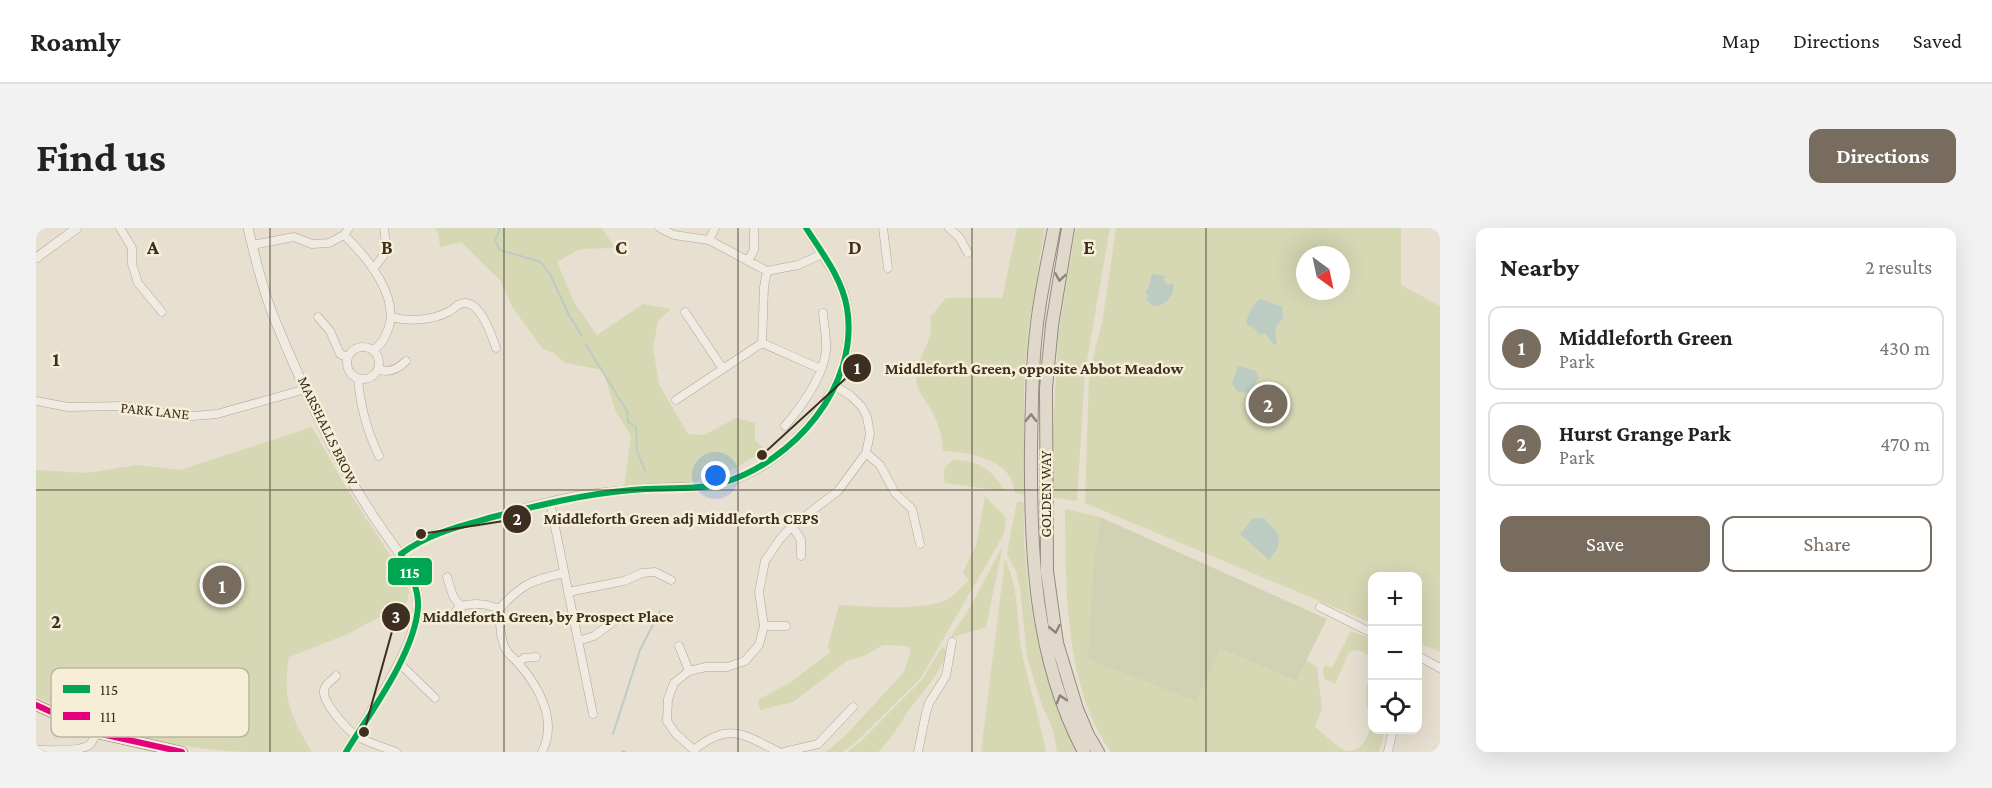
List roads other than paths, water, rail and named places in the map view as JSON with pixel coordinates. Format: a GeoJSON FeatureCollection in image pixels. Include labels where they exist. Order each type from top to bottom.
{"type":"FeatureCollection","features":[{"type":"Feature","properties":{"kind":"highway","name":"GOLDEN WAY"},"geometry":{"type":"LineString","coordinates":[[1054,228],[1039,311],[1032,402],[1030,519],[1039,610],[1047,654],[1068,722],[1084,752]]}},
{"type":"Feature","properties":{"kind":"highway","name":"GOLDEN WAY"},"geometry":{"type":"LineString","coordinates":[[1068,228],[1052,325],[1046,388],[1047,571],[1058,644],[1077,709],[1098,752]]}},
{"type":"Feature","properties":{"kind":"main road"},"geometry":{"type":"LineString","coordinates":[[36,705],[51,712]]}},
{"type":"Feature","properties":{"kind":"main road"},"geometry":{"type":"LineString","coordinates":[[115,737],[182,752]]}},
{"type":"Feature","properties":{"kind":"street"},"geometry":{"type":"LineString","coordinates":[[36,258],[77,228]]}},
{"type":"Feature","properties":{"kind":"street"},"geometry":{"type":"LineString","coordinates":[[120,228],[132,248],[132,264],[138,283],[162,312]]}},
{"type":"Feature","properties":{"kind":"street","name":"MARSHALLS BROW"},"geometry":{"type":"LineString","coordinates":[[248,228],[273,314],[306,389],[350,479],[401,554],[416,586],[418,604],[414,627],[399,663],[346,752]]}},
{"type":"Feature","properties":{"kind":"street"},"geometry":{"type":"LineString","coordinates":[[294,237],[296,228]]}},
{"type":"Feature","properties":{"kind":"street"},"geometry":{"type":"LineString","coordinates":[[373,269],[387,251],[384,228]]}},
{"type":"Feature","properties":{"kind":"street"},"geometry":{"type":"LineString","coordinates":[[660,228],[674,235],[709,240],[767,270],[798,265],[822,254]]}},
{"type":"Feature","properties":{"kind":"street"},"geometry":{"type":"LineString","coordinates":[[709,240],[715,228]]}},
{"type":"Feature","properties":{"kind":"street"},"geometry":{"type":"LineString","coordinates":[[401,554],[428,536],[550,502],[584,495],[699,487],[726,481],[775,458],[796,441],[821,411],[835,386],[849,340],[848,318],[841,286],[806,228]]}},
{"type":"Feature","properties":{"kind":"street"},"geometry":{"type":"LineString","coordinates":[[883,228],[888,268]]}},
{"type":"Feature","properties":{"kind":"street"},"geometry":{"type":"LineString","coordinates":[[949,228],[959,237],[968,253]]}},
{"type":"Feature","properties":{"kind":"street"},"geometry":{"type":"LineString","coordinates":[[748,261],[754,250],[754,230]]}},
{"type":"Feature","properties":{"kind":"street"},"geometry":{"type":"LineString","coordinates":[[252,245],[294,237],[312,244],[329,243],[347,231],[382,283],[392,316],[384,339],[373,350]]}},
{"type":"Feature","properties":{"kind":"street"},"geometry":{"type":"LineString","coordinates":[[762,343],[764,287],[767,270]]}},
{"type":"Feature","properties":{"kind":"street"},"geometry":{"type":"LineString","coordinates":[[392,316],[400,319],[429,318],[450,312],[463,303],[468,303],[488,325],[496,348]]}},
{"type":"Feature","properties":{"kind":"street"},"geometry":{"type":"LineString","coordinates":[[685,312],[723,369]]}},
{"type":"Feature","properties":{"kind":"street"},"geometry":{"type":"LineString","coordinates":[[785,426],[801,406],[821,369],[826,353],[823,313]]}},
{"type":"Feature","properties":{"kind":"street"},"geometry":{"type":"LineString","coordinates":[[318,316],[330,331],[340,354],[348,357]]}},
{"type":"Feature","properties":{"kind":"street"},"geometry":{"type":"LineString","coordinates":[[762,343],[821,369]]}},
{"type":"Feature","properties":{"kind":"street"},"geometry":{"type":"LineString","coordinates":[[675,400],[762,343]]}},
{"type":"Feature","properties":{"kind":"street"},"geometry":{"type":"LineString","coordinates":[[364,346],[373,350],[379,358],[378,369],[372,376],[358,378],[353,376],[347,367],[348,357],[354,349],[364,346]]}},
{"type":"Feature","properties":{"kind":"street"},"geometry":{"type":"LineString","coordinates":[[378,369],[385,372],[399,368],[406,361]]}},
{"type":"Feature","properties":{"kind":"street"},"geometry":{"type":"LineString","coordinates":[[358,378],[361,408],[371,440],[379,456]]}},
{"type":"Feature","properties":{"kind":"street"},"geometry":{"type":"LineString","coordinates":[[779,752],[746,736],[724,732],[707,739],[694,751],[676,734],[667,721],[668,699],[674,683],[689,671],[706,667],[727,667],[745,661],[759,645],[764,626],[759,592],[765,561],[792,526],[838,491],[866,453],[870,434],[867,417],[862,407],[851,396],[835,386]]}},
{"type":"Feature","properties":{"kind":"street","name":"PARK LANE"},"geometry":{"type":"LineString","coordinates":[[36,401],[68,407],[125,406],[194,416],[217,414],[306,389]]}},
{"type":"Feature","properties":{"kind":"street"},"geometry":{"type":"LineString","coordinates":[[866,453],[880,465],[895,493],[912,509],[920,544]]}},
{"type":"Feature","properties":{"kind":"street"},"geometry":{"type":"LineString","coordinates":[[550,502],[593,714]]}},
{"type":"Feature","properties":{"kind":"street"},"geometry":{"type":"LineString","coordinates":[[792,526],[801,540],[801,556]]}},
{"type":"Feature","properties":{"kind":"street"},"geometry":{"type":"LineString","coordinates":[[568,592],[624,581],[642,573],[655,572],[671,580]]}},
{"type":"Feature","properties":{"kind":"street"},"geometry":{"type":"LineString","coordinates":[[542,752],[549,722],[543,701],[518,663],[507,652],[501,636],[499,609],[516,591],[537,579],[564,573]]}},
{"type":"Feature","properties":{"kind":"street"},"geometry":{"type":"LineString","coordinates":[[447,577],[453,596],[460,606]]}},
{"type":"Feature","properties":{"kind":"street"},"geometry":{"type":"LineString","coordinates":[[454,614],[460,606],[486,604],[499,609]]}},
{"type":"Feature","properties":{"kind":"street"},"geometry":{"type":"LineString","coordinates":[[1320,607],[1368,631]]}},
{"type":"Feature","properties":{"kind":"street"},"geometry":{"type":"LineString","coordinates":[[578,641],[594,636],[614,622]]}},
{"type":"Feature","properties":{"kind":"street"},"geometry":{"type":"LineString","coordinates":[[764,626],[786,626]]}},
{"type":"Feature","properties":{"kind":"street"},"geometry":{"type":"LineString","coordinates":[[918,752],[929,703],[946,676],[952,642]]}},
{"type":"Feature","properties":{"kind":"street"},"geometry":{"type":"LineString","coordinates":[[679,646],[689,671]]}},
{"type":"Feature","properties":{"kind":"street"},"geometry":{"type":"LineString","coordinates":[[518,663],[524,658],[536,657]]}},
{"type":"Feature","properties":{"kind":"street"},"geometry":{"type":"LineString","coordinates":[[1422,658],[1440,668]]}},
{"type":"Feature","properties":{"kind":"street"},"geometry":{"type":"LineString","coordinates":[[399,663],[435,698]]}},
{"type":"Feature","properties":{"kind":"street"},"geometry":{"type":"LineString","coordinates":[[336,676],[327,683],[324,691],[326,699],[342,722],[356,735],[396,752]]}},
{"type":"Feature","properties":{"kind":"street"},"geometry":{"type":"LineString","coordinates":[[784,752],[818,744],[853,707]]}},
{"type":"Feature","properties":{"kind":"street"},"geometry":{"type":"LineString","coordinates":[[1388,752],[1392,734]]}},
{"type":"Feature","properties":{"kind":"street"},"geometry":{"type":"LineString","coordinates":[[36,750],[83,748],[89,746],[95,737]]}},
{"type":"Feature","properties":{"kind":"waterway"},"geometry":{"type":"LineString","coordinates":[[500,228],[495,241],[500,250],[541,262],[550,274],[581,335]]}},
{"type":"Feature","properties":{"kind":"waterway"},"geometry":{"type":"LineString","coordinates":[[586,345],[627,411],[628,422],[636,427],[637,451],[645,471]]}},
{"type":"Feature","properties":{"kind":"waterway"},"geometry":{"type":"LineString","coordinates":[[613,734],[640,650],[660,611]]}},
{"type":"Feature","properties":{"kind":"place","name":"Hurst Grange Park"},"geometry":{"type":"Point","coordinates":[1268,404]}},
{"type":"Feature","properties":{"kind":"place","name":"Middleforth Green, opposite Abbot Meadow"},"geometry":{"type":"Point","coordinates":[762,455]}},
{"type":"Feature","properties":{"kind":"place","name":"Middleforth Green adj Middleforth CEPS"},"geometry":{"type":"Point","coordinates":[421,534]}},
{"type":"Feature","properties":{"kind":"place","name":"Middleforth Green"},"geometry":{"type":"Point","coordinates":[222,585]}},
{"type":"Feature","properties":{"kind":"place","name":"Middleforth Green, by Prospect Place"},"geometry":{"type":"Point","coordinates":[364,732]}}]}
